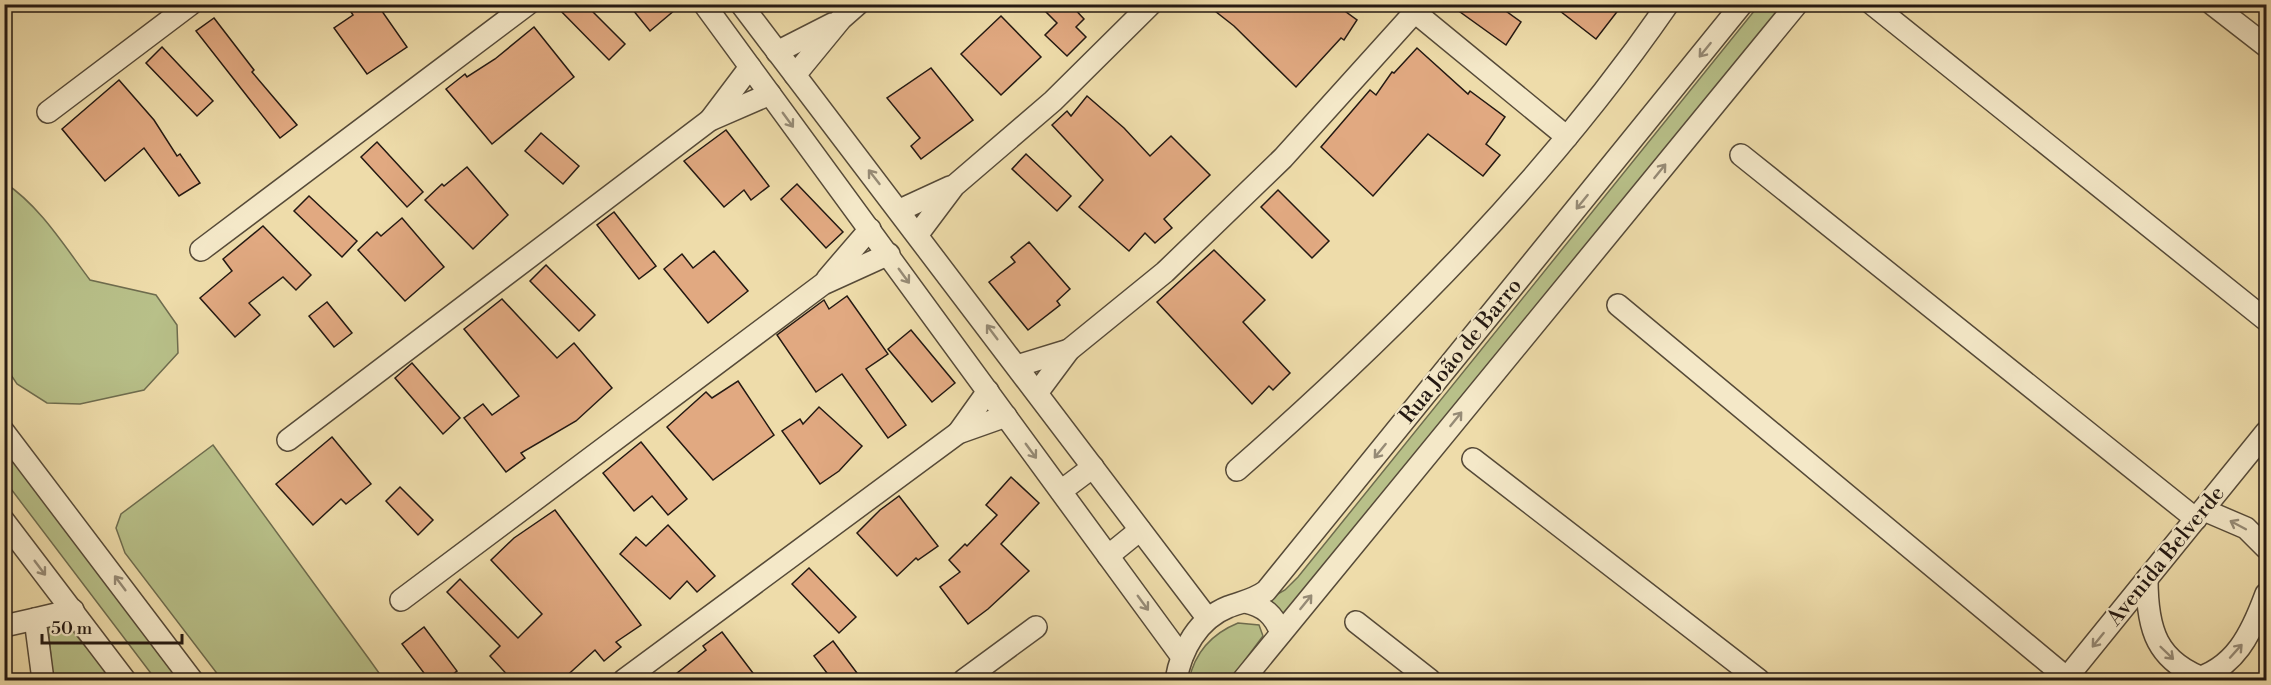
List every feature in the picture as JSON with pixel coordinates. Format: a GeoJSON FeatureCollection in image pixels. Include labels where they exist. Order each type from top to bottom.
{"type":"FeatureCollection","features":[{"type":"Feature","properties":{"kind":"street"},"geometry":{"type":"LineString","coordinates":[[48,112],[191,4]]}},
{"type":"Feature","properties":{"kind":"street"},"geometry":{"type":"LineString","coordinates":[[201,250],[528,4]]}},
{"type":"Feature","properties":{"kind":"street"},"geometry":{"type":"LineString","coordinates":[[704,4],[1182,657]]}},
{"type":"Feature","properties":{"kind":"street"},"geometry":{"type":"LineString","coordinates":[[741,4],[900,210],[1208,619]]}},
{"type":"Feature","properties":{"kind":"street"},"geometry":{"type":"LineString","coordinates":[[795,75],[841,19],[858,4]]}},
{"type":"Feature","properties":{"kind":"street"},"geometry":{"type":"LineString","coordinates":[[918,234],[954,186],[1053,101],[1151,4]]}},
{"type":"Feature","properties":{"kind":"street"},"geometry":{"type":"LineString","coordinates":[[1237,470],[1330,388],[1420,300],[1567,137],[1668,4]]}},
{"type":"Feature","properties":{"kind":"street","name":"Rua João de Barro"},"geometry":{"type":"LineString","coordinates":[[1176,681],[1182,657],[1194,634],[1208,619],[1225,608],[1245,602],[1266,591],[1742,4]]}},
{"type":"Feature","properties":{"kind":"street","name":"Rua João de Barro"},"geometry":{"type":"LineString","coordinates":[[1243,681],[1797,4]]}},
{"type":"Feature","properties":{"kind":"street"},"geometry":{"type":"LineString","coordinates":[[1872,4],[2266,320]]}},
{"type":"Feature","properties":{"kind":"street"},"geometry":{"type":"LineString","coordinates":[[2212,4],[2266,46]]}},
{"type":"Feature","properties":{"kind":"street"},"geometry":{"type":"LineString","coordinates":[[1037,393],[1068,350],[1165,272],[1283,158],[1419,9],[1567,137]]}},
{"type":"Feature","properties":{"kind":"street"},"geometry":{"type":"LineString","coordinates":[[777,52],[841,19]]}},
{"type":"Feature","properties":{"kind":"street"},"geometry":{"type":"LineString","coordinates":[[710,120],[750,68]]}},
{"type":"Feature","properties":{"kind":"street"},"geometry":{"type":"LineString","coordinates":[[288,440],[710,120],[770,94]]}},
{"type":"Feature","properties":{"kind":"street"},"geometry":{"type":"LineString","coordinates":[[819,162],[846,141]]}},
{"type":"Feature","properties":{"kind":"street"},"geometry":{"type":"LineString","coordinates":[[1741,155],[2200,514],[2246,528],[2266,548]]}},
{"type":"Feature","properties":{"kind":"street"},"geometry":{"type":"LineString","coordinates":[[900,210],[954,186]]}},
{"type":"Feature","properties":{"kind":"street"},"geometry":{"type":"LineString","coordinates":[[401,600],[823,284],[870,229]]}},
{"type":"Feature","properties":{"kind":"street"},"geometry":{"type":"LineString","coordinates":[[823,284],[889,255]]}},
{"type":"Feature","properties":{"kind":"street"},"geometry":{"type":"LineString","coordinates":[[1618,305],[2066,679]]}},
{"type":"Feature","properties":{"kind":"street"},"geometry":{"type":"LineString","coordinates":[[1017,366],[1068,350]]}},
{"type":"Feature","properties":{"kind":"street"},"geometry":{"type":"LineString","coordinates":[[958,433],[988,391]]}},
{"type":"Feature","properties":{"kind":"street"},"geometry":{"type":"LineString","coordinates":[[624,681],[958,433],[1006,416]]}},
{"type":"Feature","properties":{"kind":"street"},"geometry":{"type":"LineString","coordinates":[[4,432],[192,681]]}},
{"type":"Feature","properties":{"kind":"street","name":"Avenida Belverde"},"geometry":{"type":"LineString","coordinates":[[2066,679],[2266,432]]}},
{"type":"Feature","properties":{"kind":"street"},"geometry":{"type":"LineString","coordinates":[[1473,459],[1759,681]]}},
{"type":"Feature","properties":{"kind":"street"},"geometry":{"type":"LineString","coordinates":[[1061,491],[1093,467]]}},
{"type":"Feature","properties":{"kind":"street"},"geometry":{"type":"LineString","coordinates":[[4,521],[125,681]]}},
{"type":"Feature","properties":{"kind":"street"},"geometry":{"type":"LineString","coordinates":[[1108,556],[1140,530]]}},
{"type":"Feature","properties":{"kind":"street"},"geometry":{"type":"LineString","coordinates":[[2147,579],[2147,615],[2157,644],[2199,680],[2219,670],[2252,633],[2266,594]]}},
{"type":"Feature","properties":{"kind":"street"},"geometry":{"type":"LineString","coordinates":[[1245,602],[1255,604],[1271,614],[1281,633]]}},
{"type":"Feature","properties":{"kind":"street"},"geometry":{"type":"LineString","coordinates":[[4,626],[73,610]]}},
{"type":"Feature","properties":{"kind":"street"},"geometry":{"type":"LineString","coordinates":[[35,619],[43,681]]}},
{"type":"Feature","properties":{"kind":"street"},"geometry":{"type":"LineString","coordinates":[[1356,622],[1430,681]]}},
{"type":"Feature","properties":{"kind":"street"},"geometry":{"type":"LineString","coordinates":[[964,681],[1036,627]]}},
{"type":"Feature","properties":{"kind":"green space"},"geometry":{"type":"Polygon","coordinates":[[[1759,5],[1787,5],[1286,616],[1267,600],[1285,590],[1298,577],[1759,5]]]}},
{"type":"Feature","properties":{"kind":"green space"},"geometry":{"type":"Polygon","coordinates":[[[5,183],[18,192],[41,215],[90,280],[156,295],[177,325],[178,353],[144,390],[80,404],[47,403],[17,384],[5,366],[5,183]]]}},
{"type":"Feature","properties":{"kind":"green space"},"geometry":{"type":"Polygon","coordinates":[[[4,440],[184,680],[156,680],[5,481],[4,440]]]}},
{"type":"Feature","properties":{"kind":"green space"},"geometry":{"type":"Polygon","coordinates":[[[213,445],[384,680],[222,680],[125,553],[116,528],[121,514],[213,445]]]}},
{"type":"Feature","properties":{"kind":"green space"},"geometry":{"type":"Polygon","coordinates":[[[65,622],[114,680],[53,680],[48,625],[65,622]]]}},
{"type":"Feature","properties":{"kind":"green space"},"geometry":{"type":"Polygon","coordinates":[[[1238,623],[1259,625],[1263,636],[1230,680],[1189,680],[1195,661],[1212,638],[1238,623]]]}},
{"type":"Feature","properties":{"kind":"building"},"geometry":{"type":"Polygon","coordinates":[[[346,4],[377,4],[407,47],[367,74],[334,28],[353,15],[346,4]]]}},
{"type":"Feature","properties":{"kind":"building"},"geometry":{"type":"Polygon","coordinates":[[[554,4],[585,4],[625,44],[609,60],[554,4]]]}},
{"type":"Feature","properties":{"kind":"building"},"geometry":{"type":"Polygon","coordinates":[[[628,4],[682,4],[650,31],[628,4]]]}},
{"type":"Feature","properties":{"kind":"building"},"geometry":{"type":"Polygon","coordinates":[[[1038,4],[1070,4],[1084,19],[1076,27],[1086,37],[1067,56],[1045,35],[1057,23],[1038,4]]]}},
{"type":"Feature","properties":{"kind":"building"},"geometry":{"type":"Polygon","coordinates":[[[1206,4],[1335,4],[1357,20],[1344,40],[1341,38],[1296,87],[1234,26],[1206,4]]]}},
{"type":"Feature","properties":{"kind":"building"},"geometry":{"type":"Polygon","coordinates":[[[1449,4],[1496,4],[1521,22],[1506,45],[1449,4]]]}},
{"type":"Feature","properties":{"kind":"building"},"geometry":{"type":"Polygon","coordinates":[[[1551,4],[1623,4],[1596,39],[1551,4]]]}},
{"type":"Feature","properties":{"kind":"building"},"geometry":{"type":"Polygon","coordinates":[[[1001,16],[1041,57],[1001,95],[961,54],[1001,16]]]}},
{"type":"Feature","properties":{"kind":"building"},"geometry":{"type":"Polygon","coordinates":[[[214,18],[254,70],[252,72],[297,125],[280,138],[196,31],[214,18]]]}},
{"type":"Feature","properties":{"kind":"building"},"geometry":{"type":"Polygon","coordinates":[[[534,27],[574,77],[492,144],[446,89],[465,74],[467,77],[495,59],[534,27]]]}},
{"type":"Feature","properties":{"kind":"building"},"geometry":{"type":"Polygon","coordinates":[[[162,47],[213,101],[197,116],[146,63],[162,47]]]}},
{"type":"Feature","properties":{"kind":"building"},"geometry":{"type":"Polygon","coordinates":[[[1417,48],[1468,94],[1470,91],[1505,117],[1486,144],[1500,155],[1483,176],[1428,134],[1373,196],[1321,147],[1370,90],[1376,95],[1392,72],[1394,73],[1417,48]]]}},
{"type":"Feature","properties":{"kind":"building"},"geometry":{"type":"Polygon","coordinates":[[[931,68],[973,120],[921,159],[911,146],[920,138],[887,98],[931,68]]]}},
{"type":"Feature","properties":{"kind":"building"},"geometry":{"type":"Polygon","coordinates":[[[119,80],[154,120],[177,156],[180,154],[200,183],[179,196],[144,148],[105,181],[62,129],[119,80]]]}},
{"type":"Feature","properties":{"kind":"building"},"geometry":{"type":"Polygon","coordinates":[[[1087,96],[1124,128],[1150,156],[1171,136],[1210,175],[1164,219],[1172,228],[1155,243],[1145,233],[1129,251],[1079,207],[1103,180],[1052,125],[1067,111],[1071,116],[1087,96]]]}},
{"type":"Feature","properties":{"kind":"building"},"geometry":{"type":"Polygon","coordinates":[[[726,130],[769,186],[751,200],[744,190],[724,207],[684,161],[726,130]]]}},
{"type":"Feature","properties":{"kind":"building"},"geometry":{"type":"Polygon","coordinates":[[[541,133],[579,166],[563,184],[525,151],[541,133]]]}},
{"type":"Feature","properties":{"kind":"building"},"geometry":{"type":"Polygon","coordinates":[[[377,142],[423,192],[407,207],[361,157],[377,142]]]}},
{"type":"Feature","properties":{"kind":"building"},"geometry":{"type":"Polygon","coordinates":[[[1026,154],[1071,196],[1057,211],[1012,169],[1026,154]]]}},
{"type":"Feature","properties":{"kind":"building"},"geometry":{"type":"Polygon","coordinates":[[[467,167],[508,215],[473,249],[425,200],[442,184],[444,186],[467,167]]]}},
{"type":"Feature","properties":{"kind":"building"},"geometry":{"type":"Polygon","coordinates":[[[797,184],[843,232],[826,248],[781,199],[797,184]]]}},
{"type":"Feature","properties":{"kind":"building"},"geometry":{"type":"Polygon","coordinates":[[[1278,190],[1329,241],[1312,258],[1261,207],[1278,190]]]}},
{"type":"Feature","properties":{"kind":"building"},"geometry":{"type":"Polygon","coordinates":[[[309,196],[357,241],[342,257],[294,211],[309,196]]]}},
{"type":"Feature","properties":{"kind":"building"},"geometry":{"type":"Polygon","coordinates":[[[614,212],[656,266],[639,279],[597,225],[614,212]]]}},
{"type":"Feature","properties":{"kind":"building"},"geometry":{"type":"Polygon","coordinates":[[[402,218],[444,267],[405,301],[358,250],[377,232],[381,236],[402,218]]]}},
{"type":"Feature","properties":{"kind":"building"},"geometry":{"type":"Polygon","coordinates":[[[263,226],[311,275],[296,290],[283,277],[249,303],[260,315],[235,337],[200,298],[232,271],[223,259],[263,226]]]}},
{"type":"Feature","properties":{"kind":"building"},"geometry":{"type":"Polygon","coordinates":[[[1029,242],[1070,289],[1057,301],[1060,305],[1028,330],[989,282],[1015,262],[1011,257],[1029,242]]]}},
{"type":"Feature","properties":{"kind":"building"},"geometry":{"type":"Polygon","coordinates":[[[1214,250],[1265,300],[1243,322],[1290,373],[1273,390],[1269,386],[1252,404],[1157,302],[1214,250]]]}},
{"type":"Feature","properties":{"kind":"building"},"geometry":{"type":"Polygon","coordinates":[[[714,251],[748,291],[708,323],[664,269],[682,254],[693,268],[714,251]]]}},
{"type":"Feature","properties":{"kind":"building"},"geometry":{"type":"Polygon","coordinates":[[[546,265],[595,315],[579,331],[530,281],[546,265]]]}},
{"type":"Feature","properties":{"kind":"building"},"geometry":{"type":"Polygon","coordinates":[[[847,296],[888,354],[866,369],[906,425],[888,438],[842,374],[816,392],[777,335],[824,300],[829,309],[847,296]]]}},
{"type":"Feature","properties":{"kind":"building"},"geometry":{"type":"Polygon","coordinates":[[[502,299],[557,358],[574,343],[612,388],[576,421],[521,453],[525,458],[506,472],[464,418],[483,404],[492,415],[519,396],[464,329],[502,299]]]}},
{"type":"Feature","properties":{"kind":"building"},"geometry":{"type":"Polygon","coordinates":[[[327,302],[352,333],[334,347],[309,316],[327,302]]]}},
{"type":"Feature","properties":{"kind":"building"},"geometry":{"type":"Polygon","coordinates":[[[911,330],[955,383],[932,402],[888,349],[911,330]]]}},
{"type":"Feature","properties":{"kind":"building"},"geometry":{"type":"Polygon","coordinates":[[[412,363],[460,418],[443,434],[395,378],[412,363]]]}},
{"type":"Feature","properties":{"kind":"building"},"geometry":{"type":"Polygon","coordinates":[[[738,381],[774,435],[713,480],[667,427],[706,392],[712,398],[738,381]]]}},
{"type":"Feature","properties":{"kind":"building"},"geometry":{"type":"Polygon","coordinates":[[[819,407],[862,446],[839,471],[820,484],[782,431],[800,419],[803,424],[819,407]]]}},
{"type":"Feature","properties":{"kind":"building"},"geometry":{"type":"Polygon","coordinates":[[[332,437],[371,484],[346,504],[341,499],[313,525],[276,484],[332,437]]]}},
{"type":"Feature","properties":{"kind":"building"},"geometry":{"type":"Polygon","coordinates":[[[641,442],[687,499],[668,515],[652,496],[634,511],[603,473],[641,442]]]}},
{"type":"Feature","properties":{"kind":"building"},"geometry":{"type":"Polygon","coordinates":[[[1011,477],[1039,503],[1001,544],[1029,571],[968,624],[940,587],[960,572],[949,560],[965,544],[967,546],[997,515],[986,505],[1011,477]]]}},
{"type":"Feature","properties":{"kind":"building"},"geometry":{"type":"Polygon","coordinates":[[[400,487],[433,520],[418,535],[386,501],[400,487]]]}},
{"type":"Feature","properties":{"kind":"building"},"geometry":{"type":"Polygon","coordinates":[[[899,496],[938,546],[918,560],[916,558],[897,576],[857,533],[880,510],[899,496]]]}},
{"type":"Feature","properties":{"kind":"building"},"geometry":{"type":"Polygon","coordinates":[[[555,510],[641,625],[616,642],[621,647],[604,661],[595,650],[561,681],[513,681],[490,656],[500,646],[447,592],[460,579],[518,638],[542,614],[491,560],[514,538],[555,510]]]}},
{"type":"Feature","properties":{"kind":"building"},"geometry":{"type":"Polygon","coordinates":[[[668,525],[715,576],[697,592],[687,581],[670,599],[620,554],[636,537],[646,546],[668,525]]]}},
{"type":"Feature","properties":{"kind":"building"},"geometry":{"type":"Polygon","coordinates":[[[809,568],[856,617],[839,633],[792,584],[809,568]]]}},
{"type":"Feature","properties":{"kind":"building"},"geometry":{"type":"Polygon","coordinates":[[[424,627],[457,671],[444,681],[430,681],[402,644],[424,627]]]}},
{"type":"Feature","properties":{"kind":"building"},"geometry":{"type":"Polygon","coordinates":[[[722,632],[759,681],[667,681],[706,650],[703,646],[722,632]]]}},
{"type":"Feature","properties":{"kind":"building"},"geometry":{"type":"Polygon","coordinates":[[[833,641],[863,681],[833,681],[814,656],[833,641]]]}}]}
